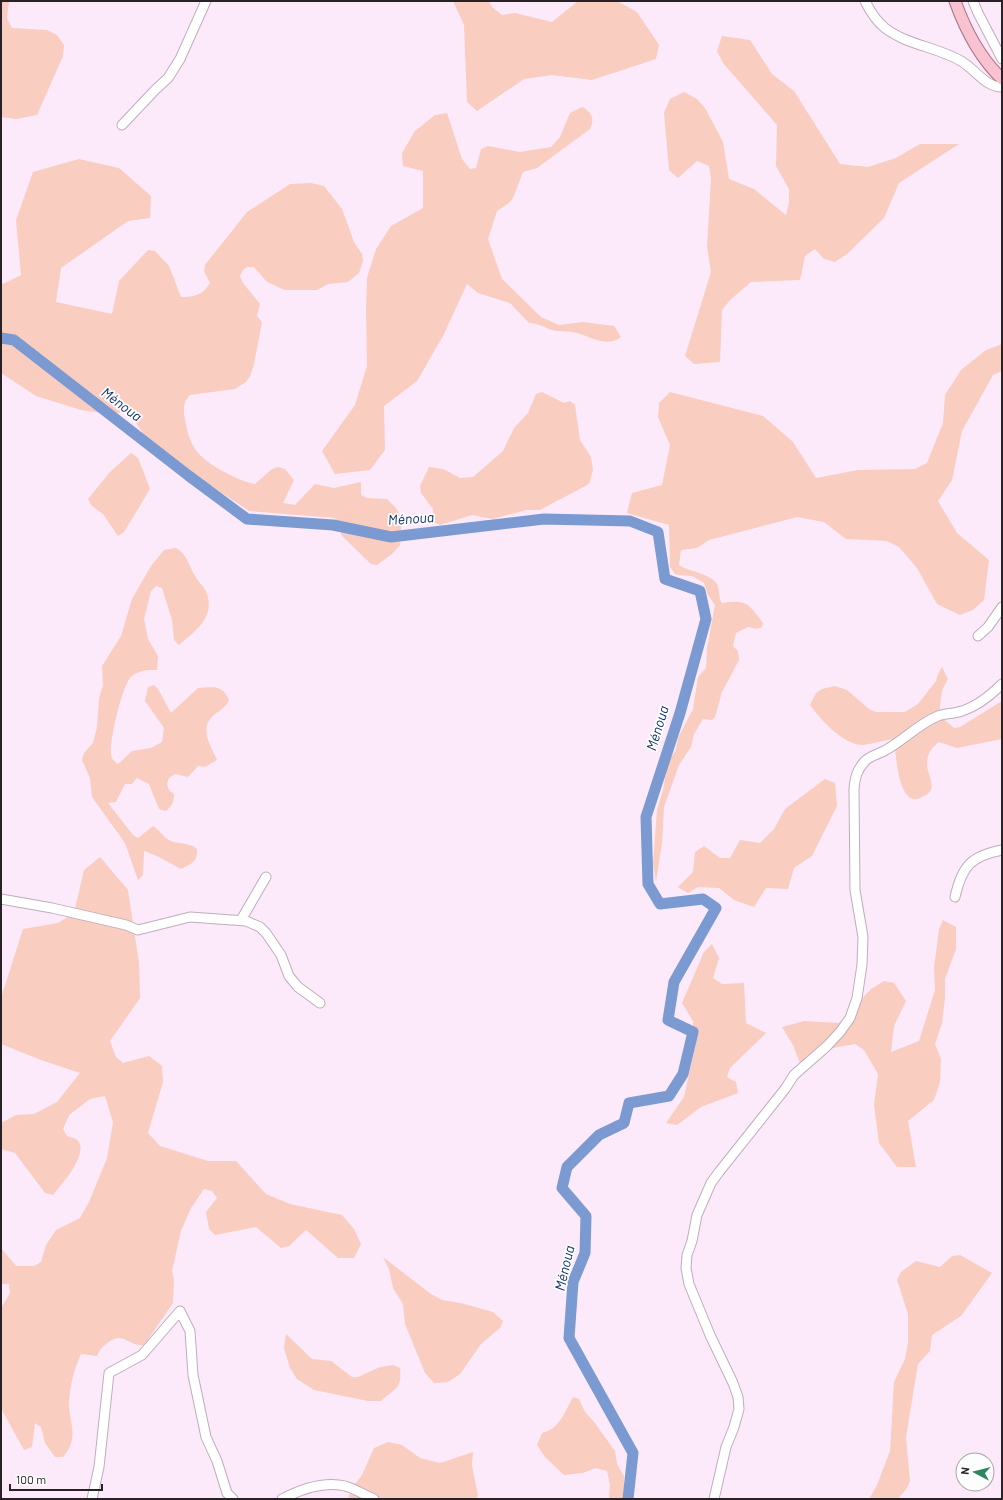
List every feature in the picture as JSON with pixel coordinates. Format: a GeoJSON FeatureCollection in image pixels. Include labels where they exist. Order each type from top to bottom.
{"type":"FeatureCollection","features":[{"type":"Feature","properties":{"kind":"main road"},"geometry":{"type":"LineString","coordinates":[[954,1],[974,42],[984,58],[1002,79]]}},
{"type":"Feature","properties":{"kind":"street"},"geometry":{"type":"LineString","coordinates":[[122,124],[168,78],[180,59],[206,1]]}},
{"type":"Feature","properties":{"kind":"street"},"geometry":{"type":"LineString","coordinates":[[865,1],[870,11],[886,28],[905,38],[960,60],[989,83],[1002,87]]}},
{"type":"Feature","properties":{"kind":"street"},"geometry":{"type":"LineString","coordinates":[[973,1],[981,20],[1002,58]]}},
{"type":"Feature","properties":{"kind":"street"},"geometry":{"type":"LineString","coordinates":[[978,636],[988,626],[1002,607]]}},
{"type":"Feature","properties":{"kind":"street"},"geometry":{"type":"LineString","coordinates":[[714,1499],[726,1447],[739,1409],[738,1398],[733,1383],[710,1335],[689,1284],[686,1268],[687,1255],[692,1241],[697,1215],[706,1193],[719,1172],[794,1075],[828,1046],[850,1018],[857,998],[862,965],[863,937],[855,890],[854,872],[854,789],[855,777],[859,768],[867,759],[896,745],[928,720],[939,715],[960,712],[974,706],[989,697],[1002,684]]}},
{"type":"Feature","properties":{"kind":"street"},"geometry":{"type":"LineString","coordinates":[[955,897],[959,880],[966,868],[973,861],[982,856],[1002,850]]}},
{"type":"Feature","properties":{"kind":"street"},"geometry":{"type":"LineString","coordinates":[[241,920],[266,877]]}},
{"type":"Feature","properties":{"kind":"street"},"geometry":{"type":"LineString","coordinates":[[1,899],[52,908],[138,930],[190,917],[241,920],[260,927],[266,933],[280,955],[292,981],[320,1003]]}},
{"type":"Feature","properties":{"kind":"street"},"geometry":{"type":"LineString","coordinates":[[92,1499],[99,1467],[109,1373],[142,1355],[180,1311],[190,1332],[193,1375],[206,1437],[217,1461],[227,1493],[233,1499]]}},
{"type":"Feature","properties":{"kind":"street"},"geometry":{"type":"LineString","coordinates":[[282,1499],[306,1489],[330,1484],[346,1486],[374,1499]]}},
{"type":"Feature","properties":{"kind":"shaded area"},"geometry":{"type":"Polygon","coordinates":[[[1,1],[9,1],[7,18],[12,28],[47,30],[57,35],[64,45],[63,56],[37,115],[16,119],[1,117],[1,1]]]}},
{"type":"Feature","properties":{"kind":"shaded area"},"geometry":{"type":"Polygon","coordinates":[[[453,1],[489,1],[492,7],[502,15],[515,13],[552,22],[578,1],[617,1],[637,12],[659,45],[656,59],[592,80],[552,75],[524,79],[477,111],[467,102],[464,25],[453,1]]]}},
{"type":"Feature","properties":{"kind":"shaded area"},"geometry":{"type":"Polygon","coordinates":[[[722,36],[750,40],[772,74],[794,91],[840,164],[868,167],[896,158],[920,144],[959,144],[899,183],[884,218],[847,254],[835,262],[824,259],[815,249],[805,256],[800,280],[751,282],[730,300],[722,310],[720,362],[694,364],[685,356],[711,272],[707,247],[711,179],[709,166],[697,161],[678,178],[669,170],[664,113],[670,99],[684,92],[697,99],[705,108],[723,142],[729,179],[754,189],[786,215],[789,202],[789,189],[776,166],[777,125],[723,63],[717,51],[722,36]]]}},
{"type":"Feature","properties":{"kind":"shaded area"},"geometry":{"type":"Polygon","coordinates":[[[582,107],[592,116],[592,125],[590,129],[537,168],[523,172],[513,198],[509,203],[497,211],[488,239],[502,279],[541,317],[559,325],[583,322],[614,326],[621,337],[610,342],[605,342],[575,332],[556,331],[529,323],[510,303],[478,293],[467,284],[443,336],[417,381],[384,406],[385,450],[370,470],[335,474],[322,451],[355,405],[367,366],[367,278],[376,249],[391,226],[423,208],[423,171],[403,166],[402,153],[415,131],[435,115],[447,113],[462,159],[470,169],[476,168],[481,149],[488,146],[520,152],[551,147],[560,137],[570,113],[582,107]]]}},
{"type":"Feature","properties":{"kind":"shaded area"},"geometry":{"type":"Polygon","coordinates":[[[79,159],[119,168],[151,196],[150,218],[128,221],[61,268],[56,302],[112,314],[119,281],[148,250],[155,251],[169,266],[181,297],[201,293],[210,283],[204,271],[205,265],[247,212],[290,184],[311,183],[324,186],[342,209],[354,242],[362,254],[363,261],[359,273],[348,282],[328,284],[317,290],[285,290],[267,282],[254,267],[247,267],[243,270],[240,276],[243,283],[260,304],[257,316],[262,322],[254,364],[250,376],[246,382],[235,389],[190,395],[184,406],[187,431],[193,446],[200,455],[214,466],[231,476],[255,484],[272,469],[278,467],[285,469],[294,480],[283,503],[295,505],[315,484],[334,488],[361,482],[361,495],[367,498],[387,499],[396,508],[402,519],[400,545],[392,554],[377,565],[371,564],[342,536],[335,518],[249,511],[192,473],[144,435],[129,412],[110,414],[81,410],[36,396],[1,373],[1,285],[21,275],[16,220],[33,172],[79,159]]]}},
{"type":"Feature","properties":{"kind":"shaded area"},"geometry":{"type":"Polygon","coordinates":[[[1002,344],[1002,371],[993,375],[962,431],[952,480],[938,501],[957,533],[989,560],[984,600],[973,610],[960,615],[937,604],[917,568],[899,547],[887,541],[846,539],[824,522],[797,517],[709,540],[697,548],[681,550],[679,565],[710,577],[717,584],[722,603],[737,602],[747,604],[763,623],[762,627],[757,629],[748,627],[736,633],[733,646],[738,651],[739,660],[722,692],[715,717],[712,720],[703,719],[694,734],[691,747],[679,765],[664,807],[662,843],[656,882],[653,864],[657,810],[663,790],[668,761],[676,750],[678,738],[693,709],[698,677],[706,668],[707,648],[715,605],[708,595],[704,583],[692,576],[675,574],[670,567],[669,525],[627,513],[632,493],[662,485],[670,445],[658,417],[659,403],[670,392],[763,416],[793,442],[816,478],[858,470],[915,469],[927,463],[943,423],[945,395],[961,370],[986,350],[1002,344]]]}},
{"type":"Feature","properties":{"kind":"shaded area"},"geometry":{"type":"Polygon","coordinates":[[[542,392],[564,403],[570,401],[575,405],[580,440],[591,457],[593,470],[589,484],[540,510],[526,510],[493,519],[472,515],[440,525],[433,522],[433,509],[421,493],[420,486],[429,467],[443,469],[460,478],[473,477],[503,451],[514,428],[528,413],[536,394],[542,392]]]}},
{"type":"Feature","properties":{"kind":"shaded area"},"geometry":{"type":"Polygon","coordinates":[[[131,453],[138,458],[150,489],[124,532],[118,536],[103,514],[92,506],[88,499],[110,472],[131,453]]]}},
{"type":"Feature","properties":{"kind":"shaded area"},"geometry":{"type":"Polygon","coordinates":[[[176,548],[183,554],[196,578],[206,591],[209,603],[206,617],[197,629],[179,645],[174,640],[172,620],[162,588],[156,586],[151,591],[144,619],[148,639],[158,656],[157,670],[147,670],[137,673],[127,682],[114,727],[111,748],[112,758],[118,764],[132,751],[151,748],[162,742],[164,728],[145,701],[148,687],[154,685],[158,689],[171,713],[198,688],[217,688],[224,692],[229,701],[210,719],[207,725],[207,736],[217,760],[205,767],[198,766],[188,777],[175,774],[169,778],[167,784],[169,790],[174,794],[174,797],[172,804],[166,811],[159,809],[149,784],[137,778],[132,784],[125,784],[116,802],[108,803],[133,835],[138,838],[153,826],[170,841],[190,845],[197,849],[195,860],[191,864],[181,869],[144,851],[143,875],[138,880],[125,843],[92,797],[90,778],[82,760],[84,753],[93,743],[97,727],[99,698],[103,685],[102,666],[121,636],[132,599],[151,566],[164,550],[176,548]]]}},
{"type":"Feature","properties":{"kind":"shaded area"},"geometry":{"type":"Polygon","coordinates":[[[942,667],[948,679],[942,690],[939,715],[954,728],[960,727],[1002,701],[1002,739],[957,748],[939,742],[930,751],[927,760],[927,767],[932,785],[931,789],[929,793],[917,799],[913,799],[908,796],[900,781],[894,739],[863,745],[855,744],[833,731],[810,705],[816,693],[822,689],[835,686],[847,690],[869,709],[876,712],[905,712],[918,704],[936,681],[942,667]]]}},
{"type":"Feature","properties":{"kind":"shaded area"},"geometry":{"type":"Polygon","coordinates":[[[825,779],[835,783],[837,806],[812,856],[794,868],[788,889],[766,888],[754,907],[734,900],[719,888],[698,887],[688,893],[678,887],[693,872],[695,852],[704,846],[720,858],[730,858],[740,840],[760,843],[774,829],[785,809],[825,779]]]}},
{"type":"Feature","properties":{"kind":"shaded area"},"geometry":{"type":"Polygon","coordinates":[[[100,857],[128,890],[139,963],[140,998],[110,1041],[116,1057],[123,1063],[149,1056],[162,1066],[163,1082],[148,1133],[160,1146],[208,1161],[236,1161],[266,1194],[290,1204],[342,1215],[354,1229],[361,1244],[354,1258],[338,1258],[306,1230],[289,1246],[281,1248],[256,1227],[215,1235],[209,1229],[206,1212],[217,1198],[212,1191],[204,1189],[191,1208],[181,1231],[172,1271],[174,1279],[173,1303],[144,1345],[134,1344],[119,1338],[114,1339],[105,1345],[97,1356],[81,1354],[73,1377],[69,1402],[72,1430],[71,1443],[63,1457],[55,1457],[45,1443],[41,1427],[35,1423],[32,1447],[24,1450],[1,1406],[1,1308],[10,1293],[9,1284],[1,1284],[1,1248],[16,1266],[34,1266],[41,1262],[46,1245],[56,1230],[80,1218],[89,1202],[107,1158],[113,1122],[105,1096],[90,1099],[69,1115],[63,1129],[67,1136],[76,1139],[80,1144],[80,1151],[74,1168],[53,1195],[45,1193],[15,1153],[1,1149],[1,1123],[16,1115],[34,1114],[57,1102],[80,1073],[41,1060],[1,1044],[1,998],[23,929],[58,923],[74,913],[84,870],[100,857]]]}},
{"type":"Feature","properties":{"kind":"shaded area"},"geometry":{"type":"Polygon","coordinates":[[[943,920],[956,927],[956,949],[945,979],[945,998],[942,1023],[935,1044],[941,1059],[940,1082],[934,1100],[908,1121],[916,1167],[897,1167],[879,1143],[874,1105],[878,1074],[864,1050],[855,1044],[833,1048],[801,1066],[793,1045],[782,1027],[804,1021],[839,1023],[871,989],[884,981],[894,983],[906,1001],[894,1026],[891,1052],[919,1041],[935,990],[934,968],[939,929],[943,920]]]}},
{"type":"Feature","properties":{"kind":"shaded area"},"geometry":{"type":"Polygon","coordinates":[[[712,944],[719,958],[713,978],[722,984],[744,983],[746,1023],[766,1033],[730,1068],[727,1077],[736,1082],[738,1093],[701,1107],[677,1125],[666,1123],[684,1097],[696,1042],[693,1032],[693,1021],[682,1003],[704,952],[712,944]]]}},
{"type":"Feature","properties":{"kind":"shaded area"},"geometry":{"type":"Polygon","coordinates":[[[960,1255],[992,1273],[961,1316],[932,1335],[930,1351],[918,1364],[906,1437],[910,1481],[907,1488],[898,1499],[869,1499],[877,1485],[890,1451],[894,1382],[905,1359],[908,1343],[908,1314],[897,1280],[901,1272],[916,1261],[940,1267],[952,1256],[960,1255]]]}},
{"type":"Feature","properties":{"kind":"shaded area"},"geometry":{"type":"Polygon","coordinates":[[[383,1257],[431,1294],[442,1300],[461,1303],[493,1312],[503,1321],[500,1328],[481,1344],[460,1374],[448,1382],[434,1383],[425,1373],[405,1324],[403,1304],[393,1288],[389,1269],[383,1257]]]}},
{"type":"Feature","properties":{"kind":"shaded area"},"geometry":{"type":"Polygon","coordinates":[[[286,1334],[312,1359],[331,1361],[352,1377],[358,1377],[380,1367],[393,1365],[400,1368],[399,1384],[397,1388],[381,1401],[368,1401],[314,1390],[297,1379],[290,1368],[284,1348],[286,1334]]]}},
{"type":"Feature","properties":{"kind":"shaded area"},"geometry":{"type":"Polygon","coordinates":[[[573,1397],[579,1399],[585,1412],[615,1451],[617,1464],[624,1476],[624,1499],[609,1499],[610,1485],[607,1471],[595,1468],[583,1473],[564,1475],[545,1457],[537,1445],[542,1433],[558,1424],[573,1397]]]}},
{"type":"Feature","properties":{"kind":"shaded area"},"geometry":{"type":"Polygon","coordinates":[[[388,1442],[402,1445],[420,1458],[440,1463],[473,1452],[472,1465],[478,1496],[475,1499],[348,1499],[352,1488],[362,1475],[374,1448],[388,1442]]]}},
{"type":"Feature","properties":{"kind":"waterway","name":"Ménoua"},"geometry":{"type":"LineString","coordinates":[[1,338],[14,340],[189,476],[247,519],[333,525],[391,537],[544,519],[630,521],[658,532],[665,579],[700,591],[706,619],[680,713],[646,817],[648,884],[660,904],[703,899],[716,908],[674,982],[668,1020],[693,1032],[683,1074],[669,1096],[629,1103],[624,1123],[599,1135],[567,1167],[562,1188],[586,1216],[585,1253],[573,1282],[569,1338],[633,1453],[628,1499]]}}]}
